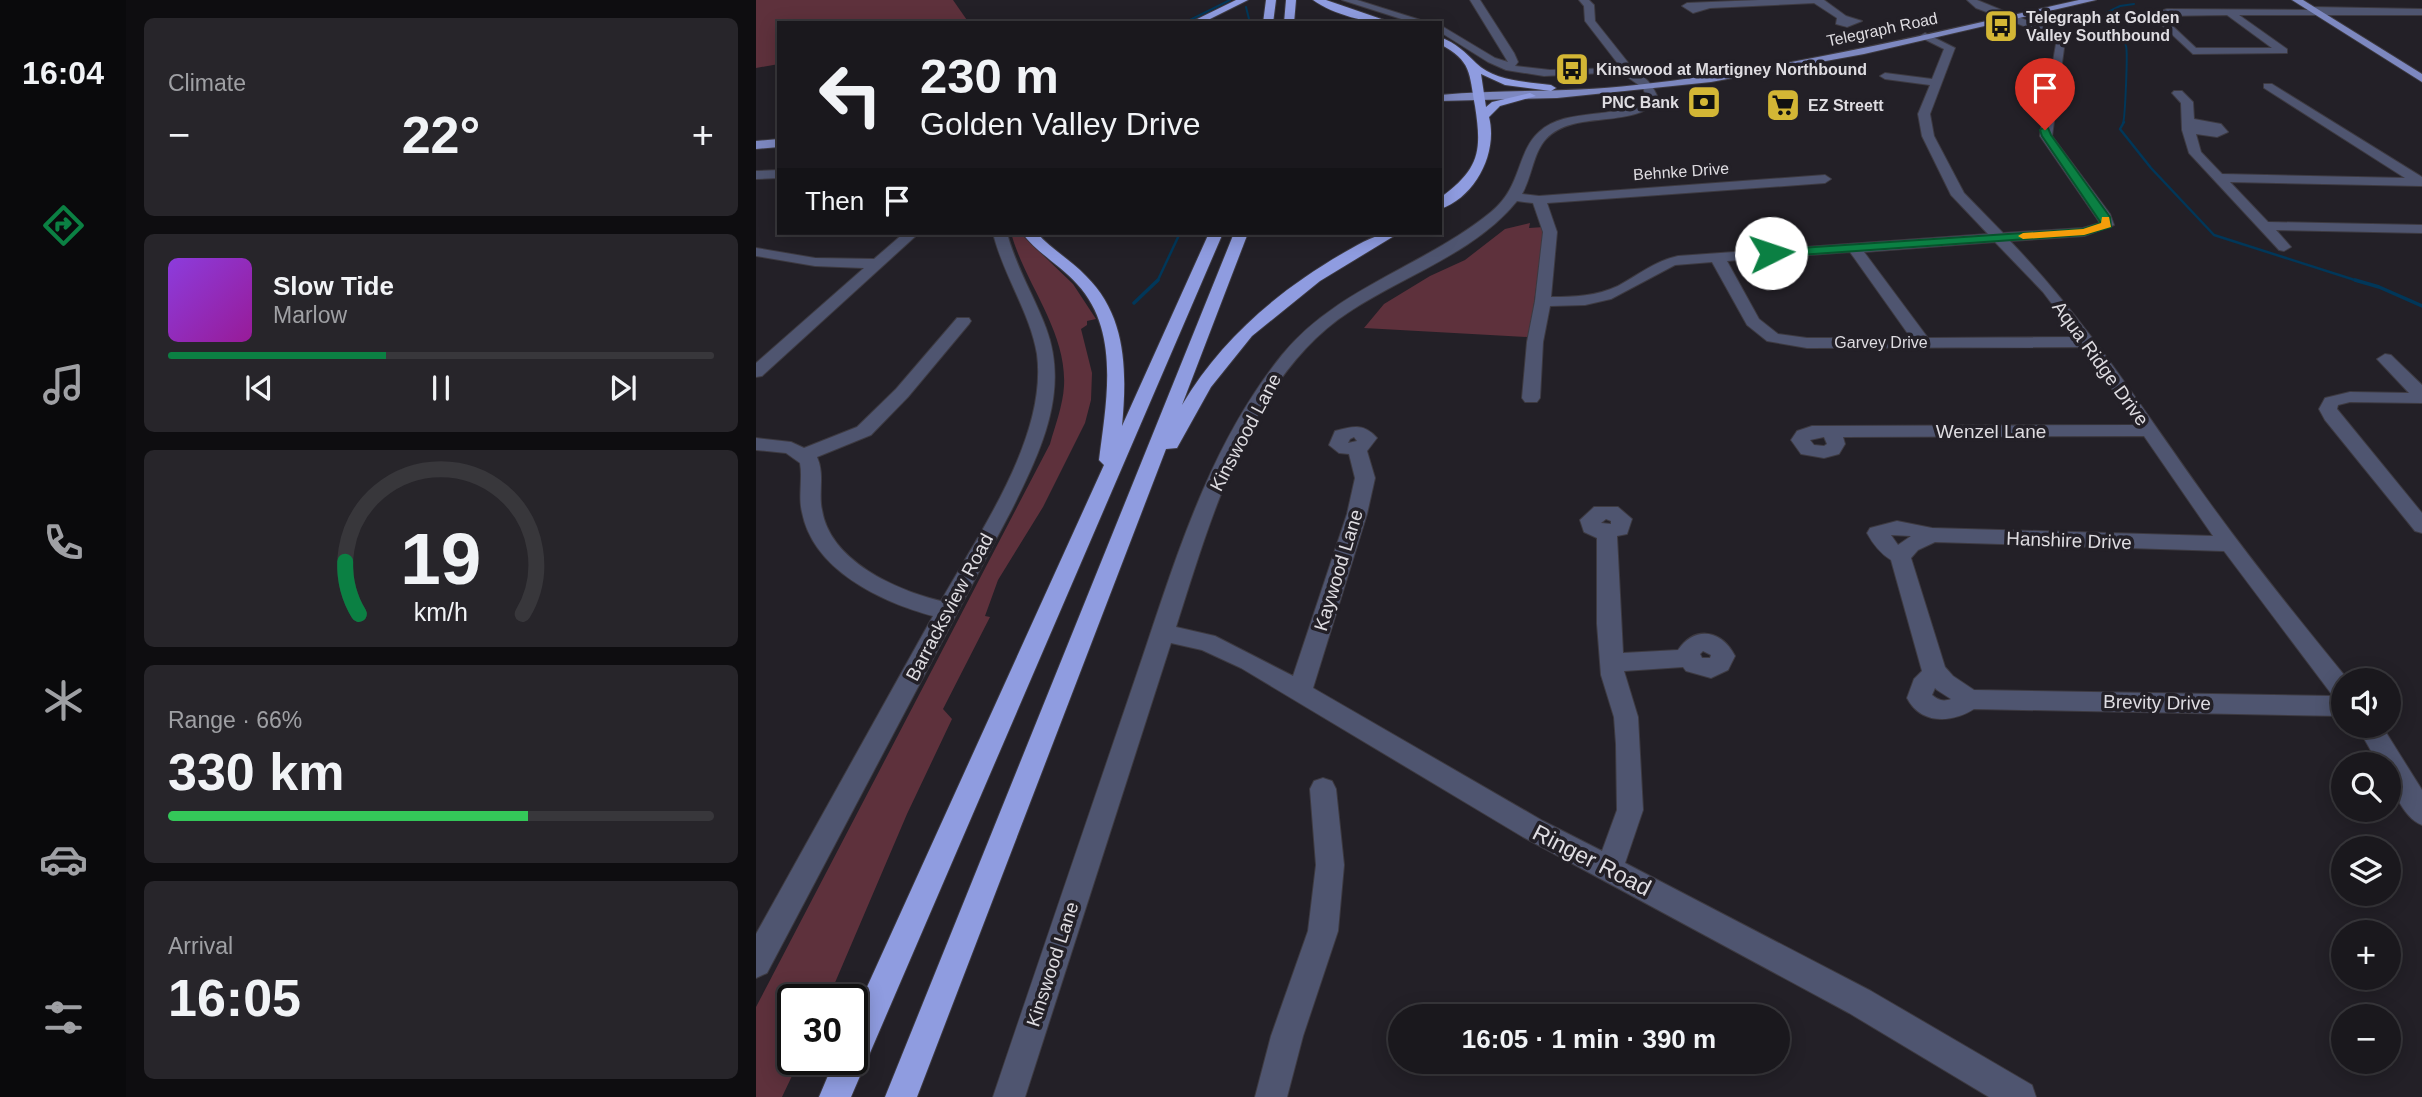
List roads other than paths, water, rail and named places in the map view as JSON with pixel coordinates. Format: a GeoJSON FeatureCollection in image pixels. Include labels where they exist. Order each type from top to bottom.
{"type":"FeatureCollection","features":[{"type":"Feature","properties":{"kind":"highway"},"geometry":{"type":"LineString","coordinates":[[1198,21],[1243,0]]}},
{"type":"Feature","properties":{"kind":"highway"},"geometry":{"type":"LineString","coordinates":[[1268,21],[1271,0]]}},
{"type":"Feature","properties":{"kind":"highway"},"geometry":{"type":"LineString","coordinates":[[1289,21],[1291,0]]}},
{"type":"Feature","properties":{"kind":"highway"},"geometry":{"type":"LineString","coordinates":[[1318,0],[1344,11],[1381,21]]}},
{"type":"Feature","properties":{"kind":"highway"},"geometry":{"type":"LineString","coordinates":[[1442,41],[1460,52],[1476,68],[1505,82],[1550,88]]}},
{"type":"Feature","properties":{"kind":"highway"},"geometry":{"type":"LineString","coordinates":[[1442,203],[1465,184],[1482,159],[1486,143],[1476,68]]}},
{"type":"Feature","properties":{"kind":"highway"},"geometry":{"type":"LineString","coordinates":[[1483,116],[1496,104],[1530,96]]}},
{"type":"Feature","properties":{"kind":"highway"},"geometry":{"type":"LineString","coordinates":[[1031,235],[1089,288],[1110,326],[1117,371],[1107,480]]}},
{"type":"Feature","properties":{"kind":"highway"},"geometry":{"type":"LineString","coordinates":[[868,1022],[1215,235]]}},
{"type":"Feature","properties":{"kind":"highway"},"geometry":{"type":"LineString","coordinates":[[901,1097],[1240,235]]}},
{"type":"Feature","properties":{"kind":"highway"},"geometry":{"type":"LineString","coordinates":[[1132,515],[1206,380],[1241,339],[1270,311],[1307,282],[1334,263],[1388,235]]}},
{"type":"Feature","properties":{"kind":"highway"},"geometry":{"type":"LineString","coordinates":[[835,1097],[845,1075]]}},
{"type":"Feature","properties":{"kind":"main road","name":"Telegraph Road"},"geometry":{"type":"LineString","coordinates":[[1442,98],[1607,91],[1637,94],[1680,83],[1765,71],[2091,0]]}},
{"type":"Feature","properties":{"kind":"main road"},"geometry":{"type":"LineString","coordinates":[[2297,0],[2422,79]]}},
{"type":"Feature","properties":{"kind":"main road","name":"Telegraph Road"},"geometry":{"type":"LineString","coordinates":[[1479,96],[1620,77],[1646,90],[1804,62]]}},
{"type":"Feature","properties":{"kind":"main road"},"geometry":{"type":"LineString","coordinates":[[756,145],[777,143]]}},
{"type":"Feature","properties":{"kind":"street"},"geometry":{"type":"LineString","coordinates":[[1346,0],[1418,21]]}},
{"type":"Feature","properties":{"kind":"street"},"geometry":{"type":"LineString","coordinates":[[1475,0],[1509,53],[1513,62],[1508,67]]}},
{"type":"Feature","properties":{"kind":"street"},"geometry":{"type":"LineString","coordinates":[[1442,29],[1488,59],[1508,67],[1548,73],[1620,77],[1625,65],[1590,21],[1589,5],[1584,0]]}},
{"type":"Feature","properties":{"kind":"street"},"geometry":{"type":"LineString","coordinates":[[1706,7],[1817,0],[1843,18]]}},
{"type":"Feature","properties":{"kind":"street"},"geometry":{"type":"LineString","coordinates":[[1543,301],[1576,302],[1595,299],[1626,287],[1661,263],[2084,232],[2107,225],[2105,217],[2046,136],[2061,43],[2045,31],[1979,6],[1972,0]]}},
{"type":"Feature","properties":{"kind":"street"},"geometry":{"type":"LineString","coordinates":[[2230,13],[2283,51],[2193,51],[2155,14],[2167,12],[2420,13]]}},
{"type":"Feature","properties":{"kind":"street","name":"Aqua Ridge Drive"},"geometry":{"type":"LineString","coordinates":[[1925,36],[1950,48],[1924,114],[1928,136],[1958,195],[2048,289],[2089,342],[2230,544],[2331,675]]}},
{"type":"Feature","properties":{"kind":"street"},"geometry":{"type":"LineString","coordinates":[[1885,76],[1938,83]]}},
{"type":"Feature","properties":{"kind":"street"},"geometry":{"type":"LineString","coordinates":[[2268,86],[2421,182]]}},
{"type":"Feature","properties":{"kind":"street","name":"Kinswood Lane"},"geometry":{"type":"LineString","coordinates":[[1009,1097],[1196,530],[1225,465],[1275,373],[1305,338],[1338,312],[1388,281],[1457,245],[1481,227],[1514,197],[1534,147],[1549,130],[1577,119],[1639,109],[1646,90]]}},
{"type":"Feature","properties":{"kind":"street"},"geometry":{"type":"LineString","coordinates":[[2178,93],[2187,102],[2195,153],[2284,247]]}},
{"type":"Feature","properties":{"kind":"street"},"geometry":{"type":"LineString","coordinates":[[756,175],[777,174]]}},
{"type":"Feature","properties":{"kind":"street"},"geometry":{"type":"LineString","coordinates":[[2217,178],[2421,182]]}},
{"type":"Feature","properties":{"kind":"street","name":"Behnke Drive"},"geometry":{"type":"LineString","coordinates":[[1514,197],[1539,200],[1825,179]]}},
{"type":"Feature","properties":{"kind":"street"},"geometry":{"type":"LineString","coordinates":[[1531,398],[1535,342],[1543,301],[1550,232],[1539,200]]}},
{"type":"Feature","properties":{"kind":"street"},"geometry":{"type":"LineString","coordinates":[[2263,226],[2422,229]]}},
{"type":"Feature","properties":{"kind":"street"},"geometry":{"type":"LineString","coordinates":[[758,367],[910,235]]}},
{"type":"Feature","properties":{"kind":"street","name":"Barracksview Road"},"geometry":{"type":"LineString","coordinates":[[756,963],[1025,465],[1042,416],[1047,373],[1043,346],[1001,235]]}},
{"type":"Feature","properties":{"kind":"street"},"geometry":{"type":"LineString","coordinates":[[1853,247],[1923,342]]}},
{"type":"Feature","properties":{"kind":"street"},"geometry":{"type":"LineString","coordinates":[[756,252],[815,262],[876,264]]}},
{"type":"Feature","properties":{"kind":"street","name":"Garvey Drive"},"geometry":{"type":"LineString","coordinates":[[1717,257],[1753,322],[1773,338],[1807,343],[2089,342]]}},
{"type":"Feature","properties":{"kind":"street"},"geometry":{"type":"LineString","coordinates":[[805,455],[864,431],[902,393],[963,321]]}},
{"type":"Feature","properties":{"kind":"street"},"geometry":{"type":"LineString","coordinates":[[2385,359],[2422,396]]}},
{"type":"Feature","properties":{"kind":"street"},"geometry":{"type":"LineString","coordinates":[[2422,396],[2350,397],[2331,402],[2328,409],[2422,526]]}},
{"type":"Feature","properties":{"kind":"street","name":"Wenzel Lane"},"geometry":{"type":"LineString","coordinates":[[1832,433],[2150,430]]}},
{"type":"Feature","properties":{"kind":"street"},"geometry":{"type":"LineString","coordinates":[[756,444],[791,448],[805,455],[811,465],[812,513],[816,526],[833,550],[860,575],[902,599],[946,611]]}},
{"type":"Feature","properties":{"kind":"street","name":"Kaywood Lane"},"geometry":{"type":"LineString","coordinates":[[1300,691],[1357,513],[1365,478],[1357,449]]}},
{"type":"Feature","properties":{"kind":"street"},"geometry":{"type":"LineString","coordinates":[[1606,533],[1608,624],[1613,675],[1626,717],[1630,810],[1609,869]]}},
{"type":"Feature","properties":{"kind":"street","name":"Hanshire Drive"},"geometry":{"type":"LineString","coordinates":[[1914,545],[2230,544]]}},
{"type":"Feature","properties":{"kind":"street","name":"Brevity Drive"},"geometry":{"type":"LineString","coordinates":[[1914,545],[1935,673],[1922,685],[1919,698],[1928,707],[1942,712],[1959,707],[1970,699],[2331,706]]}},
{"type":"Feature","properties":{"kind":"street","name":"Ringer Road"},"geometry":{"type":"LineString","coordinates":[[1161,633],[1207,642],[1250,662],[1532,829],[1860,1002],[2020,1097]]}},
{"type":"Feature","properties":{"kind":"street"},"geometry":{"type":"LineString","coordinates":[[1613,663],[1688,658]]}},
{"type":"Feature","properties":{"kind":"street"},"geometry":{"type":"LineString","coordinates":[[2376,738],[2422,813]]}},
{"type":"Feature","properties":{"kind":"street"},"geometry":{"type":"LineString","coordinates":[[1271,1097],[1287,1036],[1322,931],[1330,864],[1323,789]]}},
{"type":"Feature","properties":{"kind":"waterway"},"geometry":{"type":"LineString","coordinates":[[1188,21],[1230,0]]}},
{"type":"Feature","properties":{"kind":"waterway"},"geometry":{"type":"LineString","coordinates":[[2123,123],[2126,46],[2106,13],[2120,6],[2134,4]]}},
{"type":"Feature","properties":{"kind":"waterway"},"geometry":{"type":"LineString","coordinates":[[1246,7],[1250,21]]}},
{"type":"Feature","properties":{"kind":"waterway"},"geometry":{"type":"LineString","coordinates":[[2124,122],[2120,129],[2151,168],[2214,235],[2361,282]]}},
{"type":"Feature","properties":{"kind":"waterway"},"geometry":{"type":"LineString","coordinates":[[1158,280],[1179,235]]}},
{"type":"Feature","properties":{"kind":"waterway"},"geometry":{"type":"LineString","coordinates":[[1134,303],[1158,280]]}},
{"type":"Feature","properties":{"kind":"waterway"},"geometry":{"type":"LineString","coordinates":[[2355,280],[2379,287],[2422,306]]}},
{"type":"Feature","properties":{"kind":"place","name":"Telegraph at Golden Valley Southbound"},"geometry":{"type":"Point","coordinates":[2001,26]}},
{"type":"Feature","properties":{"kind":"place","name":"Kinswood at Martigney Northbound"},"geometry":{"type":"Point","coordinates":[1572,69]}},
{"type":"Feature","properties":{"kind":"place","name":"PNC Bank"},"geometry":{"type":"Point","coordinates":[1704,102]}},
{"type":"Feature","properties":{"kind":"place","name":"EZ Streett"},"geometry":{"type":"Point","coordinates":[1783,105]}}]}
